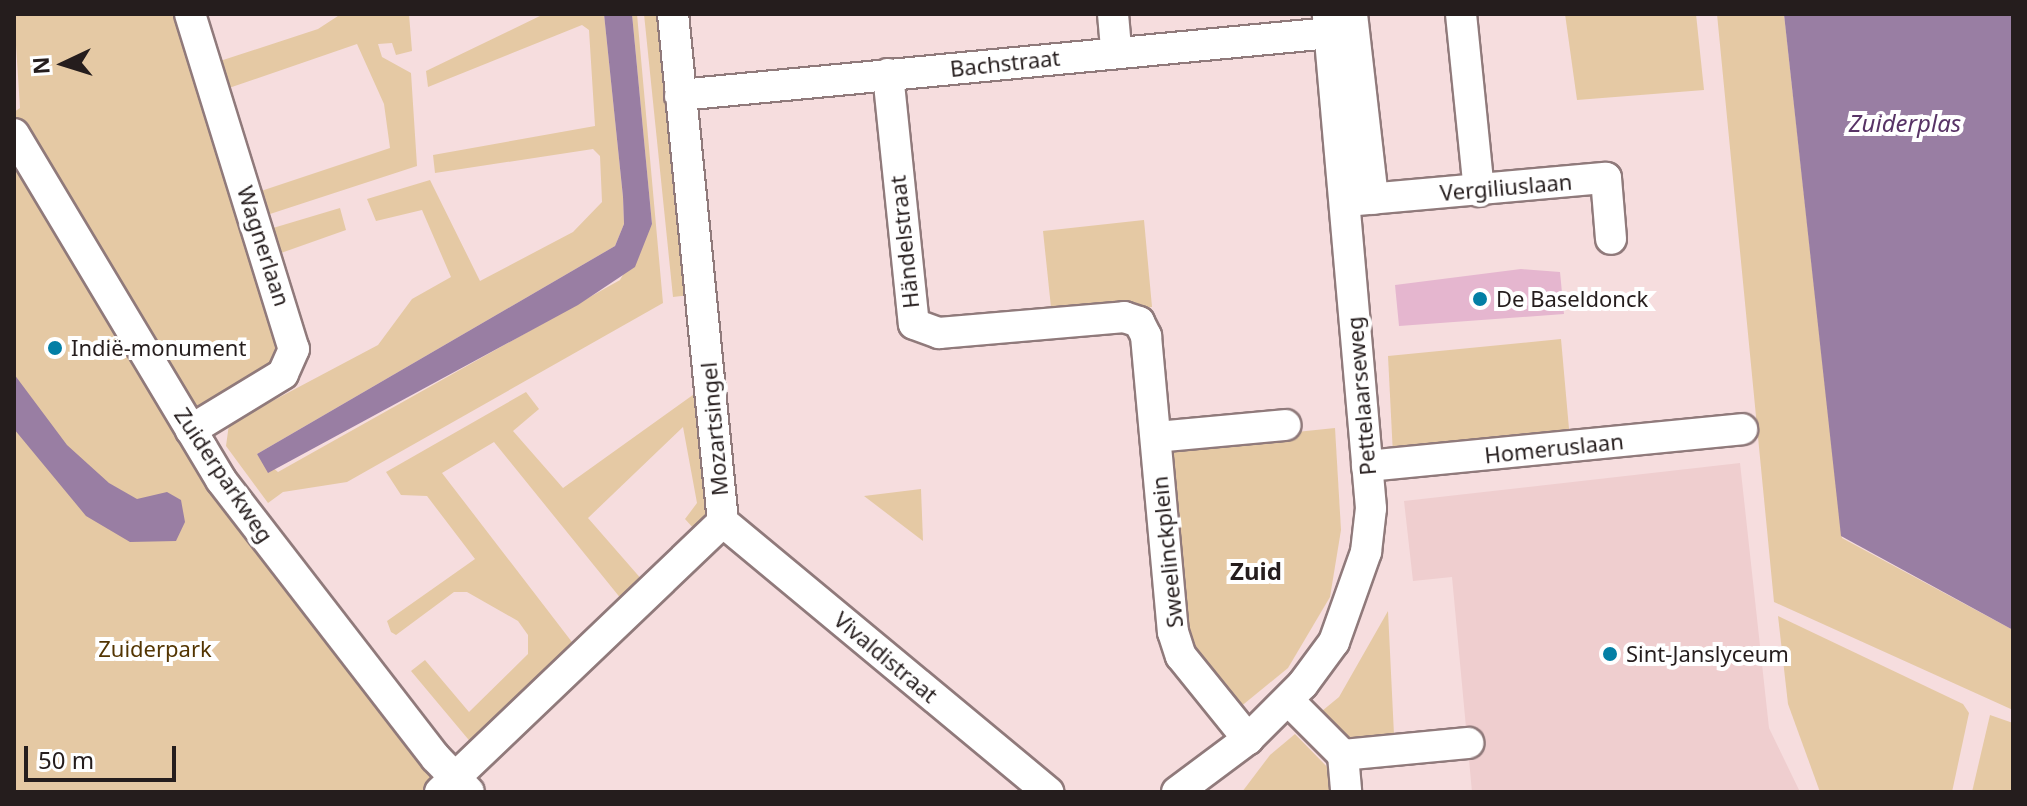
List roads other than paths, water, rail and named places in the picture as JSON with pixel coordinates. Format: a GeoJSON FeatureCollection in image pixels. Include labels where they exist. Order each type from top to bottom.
{"type":"FeatureCollection","features":[{"type":"Feature","properties":{"kind":"street","name":"Wagnerlaan"},"geometry":{"type":"LineString","coordinates":[[190,14],[294,349],[283,374],[191,430]]}},
{"type":"Feature","properties":{"kind":"street","name":"Mozartsingel"},"geometry":{"type":"LineString","coordinates":[[454,787],[723,522],[673,14]]}},
{"type":"Feature","properties":{"kind":"street"},"geometry":{"type":"LineString","coordinates":[[1113,14],[1116,52]]}},
{"type":"Feature","properties":{"kind":"street"},"geometry":{"type":"LineString","coordinates":[[1461,14],[1479,191]]}},
{"type":"Feature","properties":{"kind":"street","name":"Bachstraat"},"geometry":{"type":"LineString","coordinates":[[680,95],[1116,52],[1337,20]]}},
{"type":"Feature","properties":{"kind":"street","name":"Pettelaarseweg"},"geometry":{"type":"LineString","coordinates":[[1200,792],[1248,739],[1289,701],[1334,642],[1355,595],[1371,508],[1367,466],[1360,200],[1337,20]]}},
{"type":"Feature","properties":{"kind":"street","name":"Händelstraat"},"geometry":{"type":"LineString","coordinates":[[888,74],[914,324],[939,333],[1124,317],[1139,322]]}},
{"type":"Feature","properties":{"kind":"street","name":"Zuiderparkweg"},"geometry":{"type":"LineString","coordinates":[[14,134],[191,430],[240,505],[454,787]]}},
{"type":"Feature","properties":{"kind":"street","name":"Vergiliuslaan"},"geometry":{"type":"LineString","coordinates":[[1360,200],[1606,178],[1611,239]]}},
{"type":"Feature","properties":{"kind":"street","name":"Sweelinckplein"},"geometry":{"type":"LineString","coordinates":[[1139,322],[1146,336],[1173,632],[1181,656],[1248,739]]}},
{"type":"Feature","properties":{"kind":"street"},"geometry":{"type":"LineString","coordinates":[[1156,437],[1285,425]]}},
{"type":"Feature","properties":{"kind":"street","name":"Homeruslaan"},"geometry":{"type":"LineString","coordinates":[[1367,466],[1742,429]]}},
{"type":"Feature","properties":{"kind":"street","name":"Vivaldistraat"},"geometry":{"type":"LineString","coordinates":[[723,522],[1048,792]]}},
{"type":"Feature","properties":{"kind":"street"},"geometry":{"type":"LineString","coordinates":[[1289,701],[1343,755],[1346,792]]}},
{"type":"Feature","properties":{"kind":"street","name":"Pettelaarseweg"},"geometry":{"type":"LineString","coordinates":[[1177,792],[1248,739]]}},
{"type":"Feature","properties":{"kind":"street"},"geometry":{"type":"LineString","coordinates":[[1343,755],[1468,743]]}},
{"type":"Feature","properties":{"kind":"water"},"geometry":{"type":"Polygon","coordinates":[[[604,14],[632,14],[652,224],[635,267],[578,305],[268,473],[257,454],[615,246],[624,224],[623,197],[604,14]]]}},
{"type":"Feature","properties":{"kind":"water","name":"Zuiderplas"},"geometry":{"type":"Polygon","coordinates":[[[1784,14],[2013,14],[2013,630],[1841,536],[1784,14]]]}},
{"type":"Feature","properties":{"kind":"water"},"geometry":{"type":"Polygon","coordinates":[[[14,374],[67,445],[109,483],[137,499],[167,492],[181,500],[185,522],[176,541],[130,542],[86,516],[14,429],[14,374]]]}},
{"type":"Feature","properties":{"kind":"place","name":"De Baseldonck"},"geometry":{"type":"Point","coordinates":[1480,299]}},
{"type":"Feature","properties":{"kind":"place","name":"Indië-monument"},"geometry":{"type":"Point","coordinates":[55,348]}},
{"type":"Feature","properties":{"kind":"place","name":"Sint-Janslyceum"},"geometry":{"type":"Point","coordinates":[1610,654]}},
{"type":"Feature","properties":{"kind":"district","name":"Zuid"},"geometry":{"type":"Point","coordinates":[1256,571]}},
{"type":"Feature","properties":{"kind":"park label","name":"Zuiderpark"},"geometry":{"type":"Point","coordinates":[155,649]}}]}
